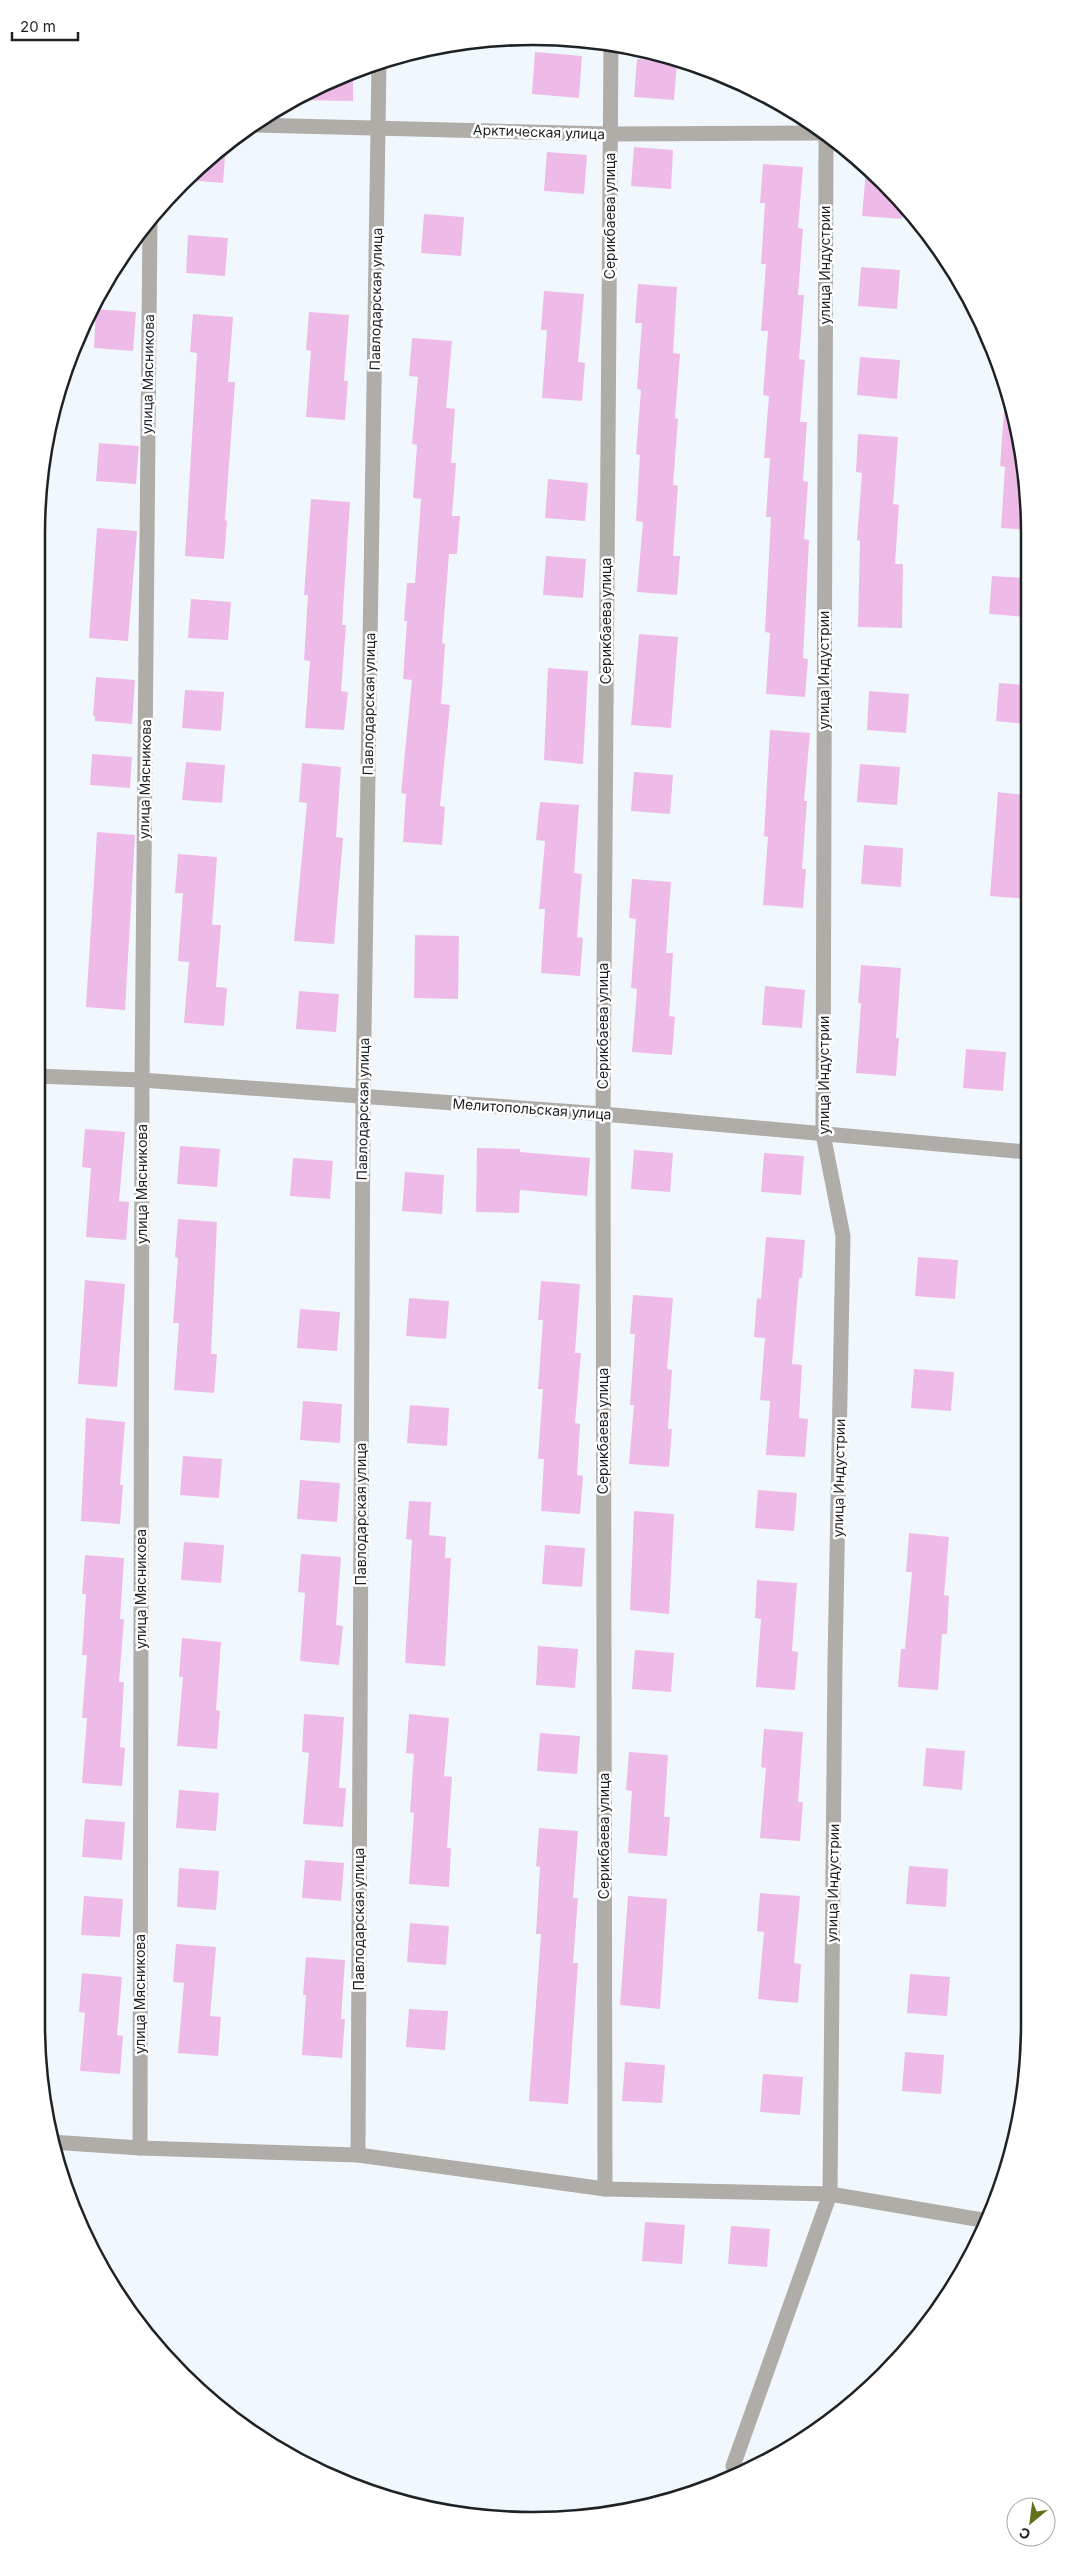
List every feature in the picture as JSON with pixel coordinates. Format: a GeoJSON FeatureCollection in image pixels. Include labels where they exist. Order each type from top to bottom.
{"type":"FeatureCollection","features":[{"type":"Feature","properties":{"kind":"street","name":"Серикбаева улица"},"geometry":{"type":"LineString","coordinates":[[605,2189],[602,1114],[611,51]]}},
{"type":"Feature","properties":{"kind":"street","name":"Павлодарская улица"},"geometry":{"type":"LineString","coordinates":[[358,2155],[362,1097],[379,70]]}},
{"type":"Feature","properties":{"kind":"street","name":"Арктическая улица"},"geometry":{"type":"LineString","coordinates":[[265,125],[610,134],[814,134]]}},
{"type":"Feature","properties":{"kind":"street","name":"улица Индустрии"},"geometry":{"type":"LineString","coordinates":[[734,2466],[830,2194],[835,1662],[843,1236],[823,1134],[825,142]]}},
{"type":"Feature","properties":{"kind":"street","name":"улица Мясникова"},"geometry":{"type":"LineString","coordinates":[[140,2148],[142,1080],[150,231]]}},
{"type":"Feature","properties":{"kind":"street","name":"Мелитопольская улица"},"geometry":{"type":"LineString","coordinates":[[45,1076],[142,1080],[602,1114],[1021,1151]]}},
{"type":"Feature","properties":{"kind":"street"},"geometry":{"type":"LineString","coordinates":[[60,2143],[140,2148],[358,2155],[605,2189],[830,2194],[980,2220]]}},
{"type":"Feature","properties":{"kind":"building"},"geometry":{"type":"Polygon","coordinates":[[[535,52],[582,56],[579,98],[532,94],[535,52]]]}},
{"type":"Feature","properties":{"kind":"building"},"geometry":{"type":"Polygon","coordinates":[[[637,59],[652,60],[677,67],[674,100],[634,97],[637,59]]]}},
{"type":"Feature","properties":{"kind":"building"},"geometry":{"type":"Polygon","coordinates":[[[353,79],[353,101],[307,100],[353,79]]]}},
{"type":"Feature","properties":{"kind":"building"},"geometry":{"type":"Polygon","coordinates":[[[634,147],[673,150],[671,189],[631,186],[634,147]]]}},
{"type":"Feature","properties":{"kind":"building"},"geometry":{"type":"Polygon","coordinates":[[[547,152],[587,155],[584,194],[544,191],[547,152]]]}},
{"type":"Feature","properties":{"kind":"building"},"geometry":{"type":"Polygon","coordinates":[[[225,155],[223,183],[196,181],[225,155]]]}},
{"type":"Feature","properties":{"kind":"building"},"geometry":{"type":"Polygon","coordinates":[[[763,164],[803,167],[798,228],[803,229],[798,295],[804,295],[799,359],[805,360],[800,422],[807,422],[803,481],[808,482],[804,539],[809,540],[803,658],[808,659],[805,697],[766,694],[770,633],[765,632],[771,517],[766,517],[770,458],[764,458],[769,396],[763,395],[768,331],[761,331],[766,264],[761,264],[765,203],[760,203],[763,164]]]}},
{"type":"Feature","properties":{"kind":"building"},"geometry":{"type":"Polygon","coordinates":[[[865,176],[902,214],[902,219],[862,216],[865,176]]]}},
{"type":"Feature","properties":{"kind":"building"},"geometry":{"type":"Polygon","coordinates":[[[424,214],[464,217],[461,256],[421,253],[424,214]]]}},
{"type":"Feature","properties":{"kind":"building"},"geometry":{"type":"Polygon","coordinates":[[[188,235],[228,238],[225,276],[186,273],[188,235]]]}},
{"type":"Feature","properties":{"kind":"building"},"geometry":{"type":"Polygon","coordinates":[[[861,267],[900,270],[897,309],[858,306],[861,267]]]}},
{"type":"Feature","properties":{"kind":"building"},"geometry":{"type":"Polygon","coordinates":[[[638,284],[677,287],[673,353],[680,354],[675,418],[678,419],[673,485],[678,486],[673,556],[680,556],[677,595],[637,592],[643,522],[636,521],[640,455],[636,454],[641,390],[637,389],[642,323],[635,323],[638,284]]]}},
{"type":"Feature","properties":{"kind":"building"},"geometry":{"type":"Polygon","coordinates":[[[544,291],[584,294],[578,362],[585,363],[582,401],[542,398],[547,330],[541,330],[544,291]]]}},
{"type":"Feature","properties":{"kind":"building"},"geometry":{"type":"Polygon","coordinates":[[[99,309],[136,312],[133,351],[94,348],[96,316],[99,309]]]}},
{"type":"Feature","properties":{"kind":"building"},"geometry":{"type":"Polygon","coordinates":[[[309,312],[349,315],[344,381],[348,381],[345,420],[306,417],[311,351],[306,350],[309,312]]]}},
{"type":"Feature","properties":{"kind":"building"},"geometry":{"type":"Polygon","coordinates":[[[193,314],[233,317],[228,382],[235,382],[224,559],[185,556],[197,353],[190,352],[193,314]]]}},
{"type":"Feature","properties":{"kind":"building"},"geometry":{"type":"Polygon","coordinates":[[[412,338],[452,341],[446,408],[455,409],[451,463],[456,463],[452,516],[460,516],[457,554],[449,554],[442,643],[445,644],[441,704],[450,705],[440,806],[445,807],[442,845],[403,842],[406,794],[401,793],[412,680],[403,679],[407,621],[404,621],[407,583],[415,583],[421,499],[413,498],[417,445],[412,444],[418,377],[409,376],[412,338]]]}},
{"type":"Feature","properties":{"kind":"building"},"geometry":{"type":"Polygon","coordinates":[[[860,357],[900,360],[897,399],[857,395],[860,357]]]}},
{"type":"Feature","properties":{"kind":"building"},"geometry":{"type":"Polygon","coordinates":[[[1004,408],[1017,469],[1021,530],[1001,528],[1005,467],[1000,466],[1004,408]]]}},
{"type":"Feature","properties":{"kind":"building"},"geometry":{"type":"Polygon","coordinates":[[[858,434],[898,437],[893,504],[899,505],[895,564],[903,564],[902,628],[858,627],[860,541],[857,540],[862,473],[856,472],[858,434]]]}},
{"type":"Feature","properties":{"kind":"building"},"geometry":{"type":"Polygon","coordinates":[[[99,443],[139,446],[136,484],[96,481],[99,443]]]}},
{"type":"Feature","properties":{"kind":"building"},"geometry":{"type":"Polygon","coordinates":[[[548,479],[588,483],[585,521],[545,518],[548,479]]]}},
{"type":"Feature","properties":{"kind":"building"},"geometry":{"type":"Polygon","coordinates":[[[311,499],[350,502],[342,625],[346,625],[341,691],[348,692],[344,730],[305,728],[310,661],[304,660],[308,595],[304,595],[311,499]]]}},
{"type":"Feature","properties":{"kind":"building"},"geometry":{"type":"Polygon","coordinates":[[[97,528],[137,531],[128,641],[89,638],[97,528]]]}},
{"type":"Feature","properties":{"kind":"building"},"geometry":{"type":"Polygon","coordinates":[[[546,556],[586,559],[583,598],[543,595],[546,556]]]}},
{"type":"Feature","properties":{"kind":"building"},"geometry":{"type":"Polygon","coordinates":[[[992,576],[1021,578],[1021,617],[989,614],[992,576]]]}},
{"type":"Feature","properties":{"kind":"building"},"geometry":{"type":"Polygon","coordinates":[[[191,599],[231,602],[228,640],[188,638],[191,599]]]}},
{"type":"Feature","properties":{"kind":"building"},"geometry":{"type":"Polygon","coordinates":[[[639,634],[678,637],[671,728],[631,725],[639,634]]]}},
{"type":"Feature","properties":{"kind":"building"},"geometry":{"type":"Polygon","coordinates":[[[548,668],[588,671],[583,764],[544,760],[548,668]]]}},
{"type":"Feature","properties":{"kind":"building"},"geometry":{"type":"Polygon","coordinates":[[[96,677],[135,680],[132,724],[95,721],[95,716],[93,716],[96,677]]]}},
{"type":"Feature","properties":{"kind":"building"},"geometry":{"type":"Polygon","coordinates":[[[999,683],[1021,685],[1021,724],[996,721],[999,683]]]}},
{"type":"Feature","properties":{"kind":"building"},"geometry":{"type":"Polygon","coordinates":[[[185,690],[224,692],[221,731],[182,728],[185,690]]]}},
{"type":"Feature","properties":{"kind":"building"},"geometry":{"type":"Polygon","coordinates":[[[869,691],[909,694],[906,733],[867,730],[869,691]]]}},
{"type":"Feature","properties":{"kind":"building"},"geometry":{"type":"Polygon","coordinates":[[[770,730],[810,733],[804,801],[807,801],[802,869],[806,869],[803,908],[763,905],[768,837],[764,836],[770,730]]]}},
{"type":"Feature","properties":{"kind":"building"},"geometry":{"type":"Polygon","coordinates":[[[92,754],[132,757],[130,788],[90,785],[92,754]]]}},
{"type":"Feature","properties":{"kind":"building"},"geometry":{"type":"Polygon","coordinates":[[[186,762],[225,765],[222,803],[182,800],[186,762]]]}},
{"type":"Feature","properties":{"kind":"building"},"geometry":{"type":"Polygon","coordinates":[[[302,763],[341,767],[336,837],[343,838],[334,944],[294,941],[307,803],[299,802],[302,763]]]}},
{"type":"Feature","properties":{"kind":"building"},"geometry":{"type":"Polygon","coordinates":[[[860,764],[900,767],[897,805],[857,802],[860,764]]]}},
{"type":"Feature","properties":{"kind":"building"},"geometry":{"type":"Polygon","coordinates":[[[634,772],[673,775],[670,814],[631,811],[634,772]]]}},
{"type":"Feature","properties":{"kind":"building"},"geometry":{"type":"Polygon","coordinates":[[[998,792],[1021,794],[1021,899],[990,896],[998,792]]]}},
{"type":"Feature","properties":{"kind":"building"},"geometry":{"type":"Polygon","coordinates":[[[540,802],[579,805],[574,873],[582,874],[577,937],[583,938],[580,976],[541,973],[545,909],[539,909],[545,841],[536,840],[540,802]]]}},
{"type":"Feature","properties":{"kind":"building"},"geometry":{"type":"Polygon","coordinates":[[[97,832],[135,835],[125,1010],[86,1007],[97,832]]]}},
{"type":"Feature","properties":{"kind":"building"},"geometry":{"type":"Polygon","coordinates":[[[864,845],[903,848],[901,887],[861,884],[864,845]]]}},
{"type":"Feature","properties":{"kind":"building"},"geometry":{"type":"Polygon","coordinates":[[[178,854],[217,857],[212,925],[221,925],[216,987],[227,988],[224,1026],[184,1023],[189,962],[178,961],[183,893],[175,893],[178,854]]]}},
{"type":"Feature","properties":{"kind":"building"},"geometry":{"type":"Polygon","coordinates":[[[632,879],[671,882],[666,953],[673,953],[669,1016],[675,1017],[672,1055],[632,1052],[637,989],[631,988],[636,919],[629,918],[632,879]]]}},
{"type":"Feature","properties":{"kind":"building"},"geometry":{"type":"Polygon","coordinates":[[[415,935],[459,936],[458,999],[414,998],[415,935]]]}},
{"type":"Feature","properties":{"kind":"building"},"geometry":{"type":"Polygon","coordinates":[[[861,965],[901,968],[896,1038],[899,1038],[896,1076],[856,1073],[861,1003],[858,1003],[861,965]]]}},
{"type":"Feature","properties":{"kind":"building"},"geometry":{"type":"Polygon","coordinates":[[[765,986],[805,990],[802,1028],[762,1025],[765,986]]]}},
{"type":"Feature","properties":{"kind":"building"},"geometry":{"type":"Polygon","coordinates":[[[299,991],[339,994],[336,1032],[296,1029],[299,991]]]}},
{"type":"Feature","properties":{"kind":"building"},"geometry":{"type":"Polygon","coordinates":[[[966,1049],[1006,1052],[1003,1091],[963,1088],[966,1049]]]}},
{"type":"Feature","properties":{"kind":"building"},"geometry":{"type":"Polygon","coordinates":[[[85,1129],[125,1132],[119,1201],[129,1202],[126,1240],[86,1237],[91,1168],[82,1167],[85,1129]]]}},
{"type":"Feature","properties":{"kind":"building"},"geometry":{"type":"Polygon","coordinates":[[[180,1146],[220,1149],[217,1187],[177,1184],[180,1146]]]}},
{"type":"Feature","properties":{"kind":"building"},"geometry":{"type":"Polygon","coordinates":[[[477,1148],[520,1149],[520,1152],[590,1158],[587,1196],[520,1190],[519,1213],[476,1212],[477,1148]]]}},
{"type":"Feature","properties":{"kind":"building"},"geometry":{"type":"Polygon","coordinates":[[[634,1150],[673,1153],[670,1192],[631,1189],[634,1150]]]}},
{"type":"Feature","properties":{"kind":"building"},"geometry":{"type":"Polygon","coordinates":[[[764,1153],[804,1156],[801,1195],[761,1192],[764,1153]]]}},
{"type":"Feature","properties":{"kind":"building"},"geometry":{"type":"Polygon","coordinates":[[[293,1158],[333,1161],[330,1199],[290,1196],[293,1158]]]}},
{"type":"Feature","properties":{"kind":"building"},"geometry":{"type":"Polygon","coordinates":[[[405,1172],[444,1175],[442,1214],[402,1211],[405,1172]]]}},
{"type":"Feature","properties":{"kind":"building"},"geometry":{"type":"Polygon","coordinates":[[[178,1219],[217,1222],[211,1354],[217,1354],[214,1393],[174,1390],[179,1323],[173,1323],[178,1258],[175,1257],[178,1219]]]}},
{"type":"Feature","properties":{"kind":"building"},"geometry":{"type":"Polygon","coordinates":[[[766,1237],[805,1240],[802,1278],[799,1278],[792,1364],[802,1365],[799,1418],[808,1419],[805,1457],[766,1455],[770,1401],[760,1400],[765,1338],[754,1337],[757,1298],[761,1299],[766,1237]]]}},
{"type":"Feature","properties":{"kind":"building"},"geometry":{"type":"Polygon","coordinates":[[[918,1257],[958,1260],[955,1299],[915,1296],[918,1257]]]}},
{"type":"Feature","properties":{"kind":"building"},"geometry":{"type":"Polygon","coordinates":[[[85,1280],[125,1284],[117,1387],[78,1384],[85,1280]]]}},
{"type":"Feature","properties":{"kind":"building"},"geometry":{"type":"Polygon","coordinates":[[[541,1281],[580,1284],[575,1353],[581,1353],[575,1423],[580,1424],[577,1475],[583,1476],[580,1514],[541,1511],[544,1459],[538,1459],[543,1389],[538,1389],[543,1320],[538,1320],[541,1281]]]}},
{"type":"Feature","properties":{"kind":"building"},"geometry":{"type":"Polygon","coordinates":[[[633,1295],[673,1298],[667,1369],[672,1370],[668,1429],[672,1429],[669,1467],[629,1464],[634,1405],[630,1405],[635,1334],[630,1334],[633,1295]]]}},
{"type":"Feature","properties":{"kind":"building"},"geometry":{"type":"Polygon","coordinates":[[[409,1298],[449,1301],[446,1339],[406,1336],[409,1298]]]}},
{"type":"Feature","properties":{"kind":"building"},"geometry":{"type":"Polygon","coordinates":[[[300,1309],[340,1312],[337,1351],[297,1348],[300,1309]]]}},
{"type":"Feature","properties":{"kind":"building"},"geometry":{"type":"Polygon","coordinates":[[[914,1369],[954,1372],[951,1411],[911,1408],[914,1369]]]}},
{"type":"Feature","properties":{"kind":"building"},"geometry":{"type":"Polygon","coordinates":[[[303,1401],[342,1404],[340,1443],[300,1440],[303,1401]]]}},
{"type":"Feature","properties":{"kind":"building"},"geometry":{"type":"Polygon","coordinates":[[[410,1405],[449,1408],[447,1446],[407,1443],[410,1405]]]}},
{"type":"Feature","properties":{"kind":"building"},"geometry":{"type":"Polygon","coordinates":[[[86,1418],[125,1422],[120,1485],[123,1485],[120,1524],[81,1521],[86,1418]]]}},
{"type":"Feature","properties":{"kind":"building"},"geometry":{"type":"Polygon","coordinates":[[[183,1456],[222,1459],[219,1498],[180,1495],[183,1456]]]}},
{"type":"Feature","properties":{"kind":"building"},"geometry":{"type":"Polygon","coordinates":[[[300,1480],[340,1483],[337,1522],[297,1519],[300,1480]]]}},
{"type":"Feature","properties":{"kind":"building"},"geometry":{"type":"Polygon","coordinates":[[[758,1490],[797,1493],[794,1531],[755,1528],[758,1490]]]}},
{"type":"Feature","properties":{"kind":"building"},"geometry":{"type":"Polygon","coordinates":[[[409,1501],[431,1502],[429,1535],[446,1537],[445,1558],[451,1558],[445,1666],[405,1663],[412,1540],[406,1539],[409,1501]]]}},
{"type":"Feature","properties":{"kind":"building"},"geometry":{"type":"Polygon","coordinates":[[[634,1511],[674,1514],[669,1614],[630,1610],[634,1511]]]}},
{"type":"Feature","properties":{"kind":"building"},"geometry":{"type":"Polygon","coordinates":[[[909,1533],[949,1537],[944,1595],[949,1596],[947,1634],[942,1634],[938,1690],[898,1687],[901,1649],[905,1649],[912,1572],[906,1572],[909,1533]]]}},
{"type":"Feature","properties":{"kind":"building"},"geometry":{"type":"Polygon","coordinates":[[[184,1542],[224,1545],[221,1583],[181,1580],[184,1542]]]}},
{"type":"Feature","properties":{"kind":"building"},"geometry":{"type":"Polygon","coordinates":[[[545,1545],[585,1548],[582,1587],[542,1584],[545,1545]]]}},
{"type":"Feature","properties":{"kind":"building"},"geometry":{"type":"Polygon","coordinates":[[[301,1554],[341,1557],[336,1625],[343,1626],[339,1665],[300,1661],[305,1593],[298,1592],[301,1554]]]}},
{"type":"Feature","properties":{"kind":"building"},"geometry":{"type":"Polygon","coordinates":[[[85,1555],[124,1558],[120,1619],[124,1619],[119,1682],[124,1682],[120,1747],[125,1748],[122,1786],[82,1783],[87,1718],[82,1718],[87,1655],[82,1655],[86,1594],[82,1594],[85,1555]]]}},
{"type":"Feature","properties":{"kind":"building"},"geometry":{"type":"Polygon","coordinates":[[[757,1580],[797,1583],[792,1651],[798,1652],[795,1690],[756,1687],[761,1619],[755,1618],[757,1580]]]}},
{"type":"Feature","properties":{"kind":"building"},"geometry":{"type":"Polygon","coordinates":[[[182,1638],[221,1642],[216,1710],[220,1711],[217,1749],[177,1746],[183,1677],[179,1677],[182,1638]]]}},
{"type":"Feature","properties":{"kind":"building"},"geometry":{"type":"Polygon","coordinates":[[[538,1646],[578,1649],[575,1688],[536,1685],[538,1646]]]}},
{"type":"Feature","properties":{"kind":"building"},"geometry":{"type":"Polygon","coordinates":[[[635,1650],[674,1653],[671,1692],[632,1689],[635,1650]]]}},
{"type":"Feature","properties":{"kind":"building"},"geometry":{"type":"Polygon","coordinates":[[[304,1714],[344,1717],[339,1788],[346,1788],[343,1827],[303,1824],[309,1753],[302,1752],[304,1714]]]}},
{"type":"Feature","properties":{"kind":"building"},"geometry":{"type":"Polygon","coordinates":[[[409,1714],[449,1718],[444,1776],[452,1777],[447,1848],[451,1848],[449,1887],[409,1884],[414,1813],[410,1812],[414,1754],[406,1753],[409,1714]]]}},
{"type":"Feature","properties":{"kind":"building"},"geometry":{"type":"Polygon","coordinates":[[[764,1729],[803,1732],[798,1802],[803,1802],[800,1841],[760,1838],[766,1768],[761,1767],[764,1729]]]}},
{"type":"Feature","properties":{"kind":"building"},"geometry":{"type":"Polygon","coordinates":[[[540,1733],[580,1736],[577,1774],[537,1771],[540,1733]]]}},
{"type":"Feature","properties":{"kind":"building"},"geometry":{"type":"Polygon","coordinates":[[[926,1748],[965,1751],[962,1790],[923,1786],[926,1748]]]}},
{"type":"Feature","properties":{"kind":"building"},"geometry":{"type":"Polygon","coordinates":[[[629,1752],[668,1755],[664,1817],[670,1817],[667,1856],[628,1853],[632,1791],[626,1790],[629,1752]]]}},
{"type":"Feature","properties":{"kind":"building"},"geometry":{"type":"Polygon","coordinates":[[[179,1790],[219,1793],[216,1831],[176,1828],[179,1790]]]}},
{"type":"Feature","properties":{"kind":"building"},"geometry":{"type":"Polygon","coordinates":[[[85,1819],[125,1822],[122,1860],[82,1857],[85,1819]]]}},
{"type":"Feature","properties":{"kind":"building"},"geometry":{"type":"Polygon","coordinates":[[[539,1828],[578,1831],[573,1898],[578,1898],[573,1963],[578,1963],[568,2104],[529,2101],[541,1934],[536,1934],[540,1867],[536,1866],[539,1828]]]}},
{"type":"Feature","properties":{"kind":"building"},"geometry":{"type":"Polygon","coordinates":[[[305,1860],[344,1863],[341,1901],[302,1898],[305,1860]]]}},
{"type":"Feature","properties":{"kind":"building"},"geometry":{"type":"Polygon","coordinates":[[[909,1866],[948,1869],[946,1907],[906,1904],[909,1866]]]}},
{"type":"Feature","properties":{"kind":"building"},"geometry":{"type":"Polygon","coordinates":[[[179,1868],[219,1871],[216,1910],[177,1907],[179,1868]]]}},
{"type":"Feature","properties":{"kind":"building"},"geometry":{"type":"Polygon","coordinates":[[[760,1893],[800,1896],[794,1963],[801,1964],[798,2003],[758,1999],[764,1932],[757,1931],[760,1893]]]}},
{"type":"Feature","properties":{"kind":"building"},"geometry":{"type":"Polygon","coordinates":[[[84,1896],[123,1899],[120,1937],[81,1935],[84,1896]]]}},
{"type":"Feature","properties":{"kind":"building"},"geometry":{"type":"Polygon","coordinates":[[[628,1896],[667,1899],[660,2009],[620,2005],[628,1896]]]}},
{"type":"Feature","properties":{"kind":"building"},"geometry":{"type":"Polygon","coordinates":[[[410,1923],[449,1926],[446,1965],[407,1962],[410,1923]]]}},
{"type":"Feature","properties":{"kind":"building"},"geometry":{"type":"Polygon","coordinates":[[[176,1944],[216,1947],[210,2016],[221,2017],[218,2056],[178,2053],[184,1983],[173,1982],[176,1944]]]}},
{"type":"Feature","properties":{"kind":"building"},"geometry":{"type":"Polygon","coordinates":[[[306,1957],[345,1960],[341,2019],[345,2019],[342,2058],[302,2055],[306,1995],[303,1995],[306,1957]]]}},
{"type":"Feature","properties":{"kind":"building"},"geometry":{"type":"Polygon","coordinates":[[[82,1973],[122,1977],[117,2035],[123,2036],[120,2074],[80,2071],[85,2013],[79,2012],[82,1973]]]}},
{"type":"Feature","properties":{"kind":"building"},"geometry":{"type":"Polygon","coordinates":[[[910,1974],[950,1977],[947,2016],[907,2013],[910,1974]]]}},
{"type":"Feature","properties":{"kind":"building"},"geometry":{"type":"Polygon","coordinates":[[[409,2009],[448,2011],[445,2050],[406,2047],[409,2009]]]}},
{"type":"Feature","properties":{"kind":"building"},"geometry":{"type":"Polygon","coordinates":[[[905,2052],[944,2055],[941,2094],[902,2091],[905,2052]]]}},
{"type":"Feature","properties":{"kind":"building"},"geometry":{"type":"Polygon","coordinates":[[[625,2062],[665,2065],[662,2103],[622,2101],[625,2062]]]}},
{"type":"Feature","properties":{"kind":"building"},"geometry":{"type":"Polygon","coordinates":[[[763,2074],[803,2077],[800,2115],[760,2112],[763,2074]]]}},
{"type":"Feature","properties":{"kind":"building"},"geometry":{"type":"Polygon","coordinates":[[[645,2222],[685,2225],[682,2264],[642,2261],[645,2222]]]}},
{"type":"Feature","properties":{"kind":"building"},"geometry":{"type":"Polygon","coordinates":[[[731,2226],[770,2229],[767,2267],[728,2264],[731,2226]]]}}]}
